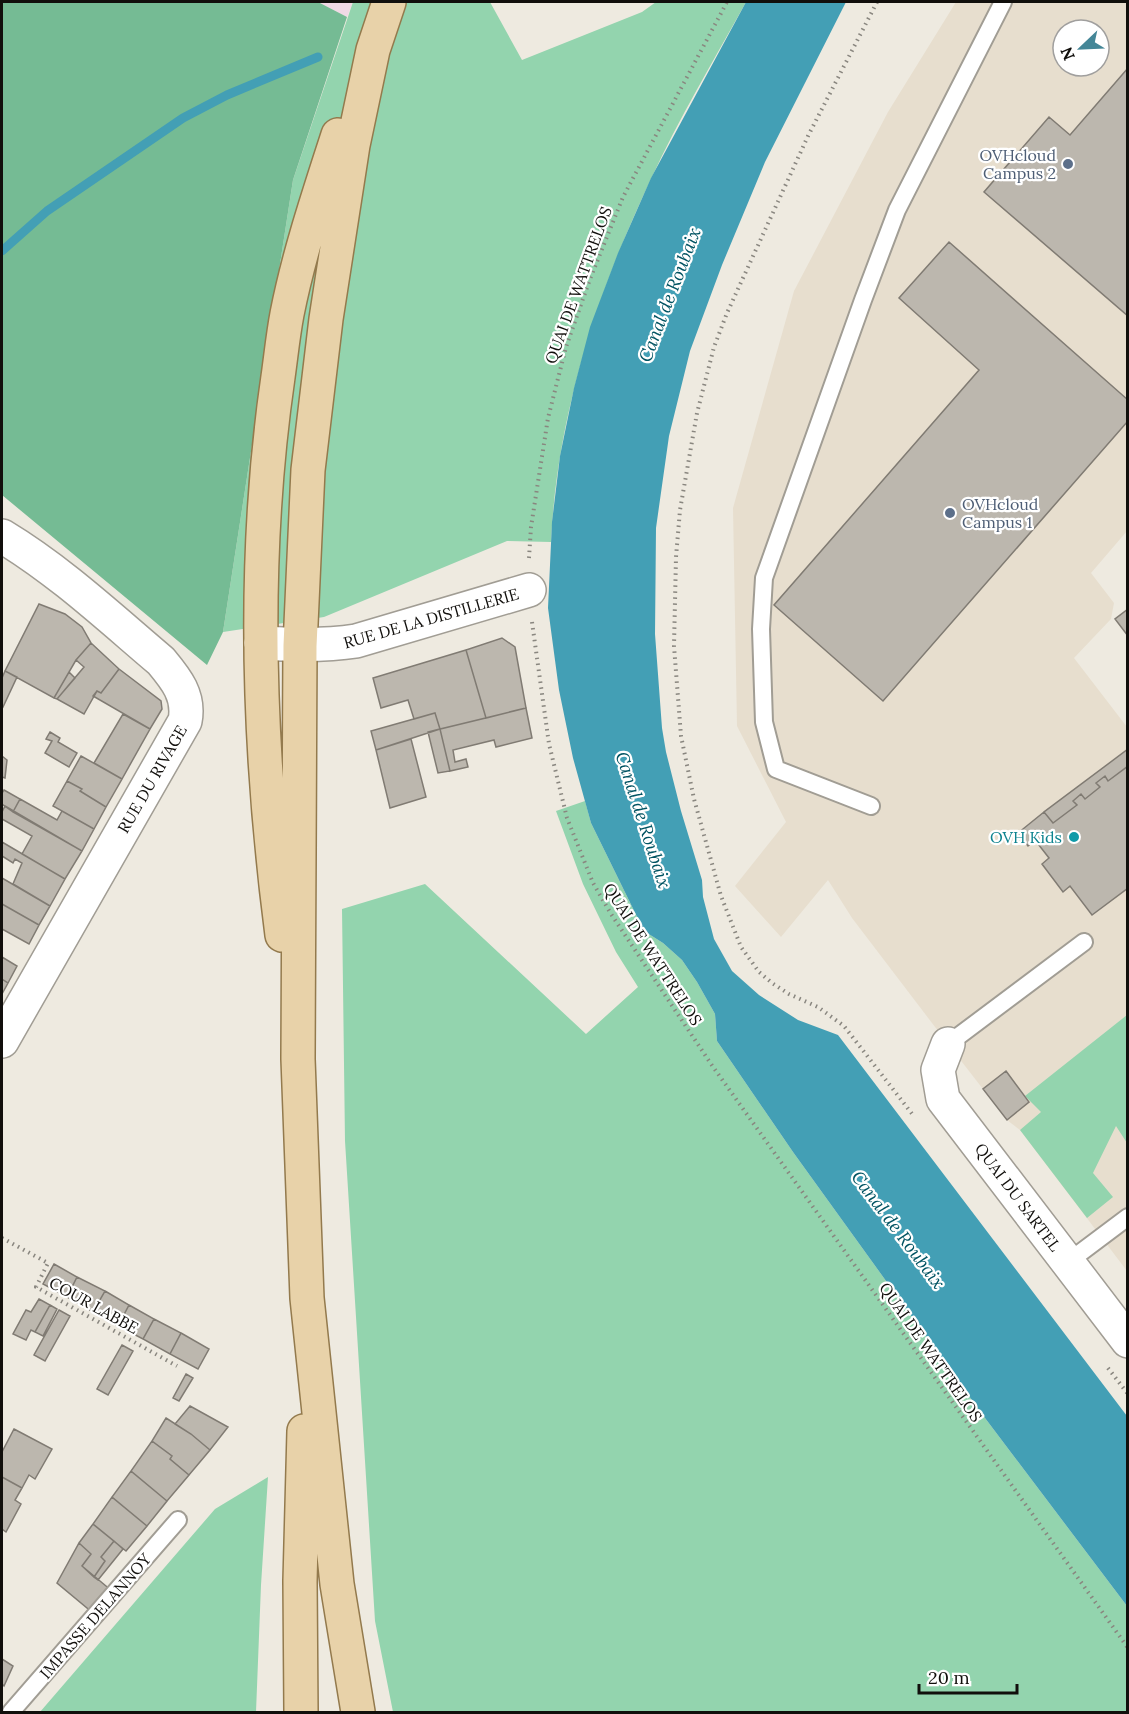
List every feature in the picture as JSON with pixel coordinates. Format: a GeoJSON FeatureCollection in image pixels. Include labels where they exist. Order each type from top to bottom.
{"type":"FeatureCollection","features":[{"type":"Feature","properties":{"kind":"main road"},"geometry":{"type":"LineString","coordinates":[[301,1713],[300,1581],[307,1298],[298,1059],[300,645],[305,517],[314,413],[353,145],[373,50],[388,2]]}},
{"type":"Feature","properties":{"kind":"main road"},"geometry":{"type":"LineString","coordinates":[[298,1059],[272,848],[263,733],[262,554],[268,462],[287,317],[299,261],[318,195],[353,97],[373,50]]}},
{"type":"Feature","properties":{"kind":"main road"},"geometry":{"type":"LineString","coordinates":[[307,1298],[337,1584],[358,1713]]}},
{"type":"Feature","properties":{"kind":"street","name":"RUE DU RIVAGE"},"geometry":{"type":"LineString","coordinates":[[2,536],[28,551],[71,584],[160,661],[174,675],[181,688],[187,711],[185,721],[2,1041]]}},
{"type":"Feature","properties":{"kind":"street","name":"RUE DE LA DISTILLERIE"},"geometry":{"type":"LineString","coordinates":[[261,643],[300,645],[356,641],[529,590]]}},
{"type":"Feature","properties":{"kind":"street","name":"QUAI DU SARTEL"},"geometry":{"type":"LineString","coordinates":[[948,1044],[938,1070],[943,1099],[1128,1341]]}},
{"type":"Feature","properties":{"kind":"lane"},"geometry":{"type":"LineString","coordinates":[[871,806],[776,769],[764,722],[761,628],[764,578],[897,210],[1003,2]]}},
{"type":"Feature","properties":{"kind":"lane"},"geometry":{"type":"LineString","coordinates":[[948,1044],[1083,942]]}},
{"type":"Feature","properties":{"kind":"lane"},"geometry":{"type":"LineString","coordinates":[[1068,1262],[1128,1217]]}},
{"type":"Feature","properties":{"kind":"lane","name":"IMPASSE DELANNOY"},"geometry":{"type":"LineString","coordinates":[[11,1713],[178,1520]]}},
{"type":"Feature","properties":{"kind":"path","name":"QUAI DE WATTRELOS"},"geometry":{"type":"LineString","coordinates":[[727,2],[623,197],[590,279],[566,348],[548,418],[531,527],[529,590],[538,671],[553,762],[567,819],[593,883],[629,945],[711,1064],[1128,1648]]}},
{"type":"Feature","properties":{"kind":"path"},"geometry":{"type":"LineString","coordinates":[[877,2],[808,136],[727,313],[714,347],[697,413],[680,510],[676,556],[674,646],[681,736],[694,799],[717,886],[741,947],[759,972],[772,982],[789,994],[818,1007],[844,1026],[917,1120]]}},
{"type":"Feature","properties":{"kind":"path","name":"COUR LABBE"},"geometry":{"type":"LineString","coordinates":[[2,1238],[48,1263],[36,1287],[177,1366]]}},
{"type":"Feature","properties":{"kind":"path"},"geometry":{"type":"LineString","coordinates":[[1106,1366],[1128,1394]]}},
{"type":"Feature","properties":{"kind":"shaded area"},"geometry":{"type":"Polygon","coordinates":[[[318,2],[353,2],[347,17],[318,2]]]}},
{"type":"Feature","properties":{"kind":"shaded area"},"geometry":{"type":"Polygon","coordinates":[[[956,2],[1127,2],[1127,531],[1091,573],[1114,603],[1111,619],[1074,658],[1127,727],[1127,1271],[1020,1130],[1007,1120],[948,1044],[852,918],[828,880],[781,937],[735,886],[786,822],[737,726],[733,508],[794,291],[888,112],[956,2]]]}},
{"type":"Feature","properties":{"kind":"green space"},"geometry":{"type":"Polygon","coordinates":[[[2,2],[318,2],[347,17],[293,180],[223,632],[207,665],[2,495],[2,2]]]}},
{"type":"Feature","properties":{"kind":"green space"},"geometry":{"type":"Polygon","coordinates":[[[353,2],[490,2],[522,60],[642,12],[656,2],[746,2],[662,156],[613,266],[583,356],[571,402],[555,495],[551,542],[507,541],[324,617],[223,632],[293,180],[353,2]]]}},
{"type":"Feature","properties":{"kind":"green space"},"geometry":{"type":"Polygon","coordinates":[[[585,801],[591,823],[644,931],[663,943],[682,960],[715,1014],[717,1041],[793,1152],[982,1414],[1127,1606],[1127,1712],[393,1712],[375,1621],[345,1141],[342,909],[425,884],[586,1034],[638,987],[616,952],[583,884],[556,811],[585,801]]]}},
{"type":"Feature","properties":{"kind":"green space"},"geometry":{"type":"Polygon","coordinates":[[[1127,1015],[1127,1143],[1116,1126],[1093,1173],[1113,1197],[1087,1218],[1020,1130],[1041,1112],[1025,1096],[1127,1015]]]}},
{"type":"Feature","properties":{"kind":"green space"},"geometry":{"type":"Polygon","coordinates":[[[268,1477],[256,1712],[40,1712],[215,1509],[268,1477]]]}},
{"type":"Feature","properties":{"kind":"water","name":"Canal de Roubaix"},"geometry":{"type":"Polygon","coordinates":[[[746,2],[846,2],[765,162],[722,265],[690,351],[669,436],[656,528],[655,634],[666,752],[702,880],[703,897],[714,939],[732,971],[759,995],[798,1020],[838,1035],[1127,1416],[1127,1606],[982,1414],[793,1152],[717,1041],[715,1014],[682,960],[663,943],[644,931],[591,823],[573,758],[559,690],[548,608],[552,522],[560,456],[574,388],[590,327],[618,253],[651,178],[746,2]]]}},
{"type":"Feature","properties":{"kind":"building","name":"OVHcloud Campus 2"},"geometry":{"type":"Polygon","coordinates":[[[1128,68],[1128,316],[984,192],[1049,117],[1070,135],[1128,68]]]}},
{"type":"Feature","properties":{"kind":"building","name":"OVHcloud Campus 1"},"geometry":{"type":"Polygon","coordinates":[[[949,242],[1128,400],[1128,421],[883,701],[774,605],[979,370],[899,298],[949,242]]]}},
{"type":"Feature","properties":{"kind":"building"},"geometry":{"type":"Polygon","coordinates":[[[39,604],[65,614],[82,627],[91,643],[76,660],[54,698],[5,671],[39,604]]]}},
{"type":"Feature","properties":{"kind":"building"},"geometry":{"type":"Polygon","coordinates":[[[1128,609],[1128,636],[1115,619],[1128,609]]]}},
{"type":"Feature","properties":{"kind":"building"},"geometry":{"type":"Polygon","coordinates":[[[502,638],[515,647],[526,708],[486,718],[466,650],[502,638]]]}},
{"type":"Feature","properties":{"kind":"building"},"geometry":{"type":"Polygon","coordinates":[[[91,643],[119,669],[101,693],[97,691],[84,714],[57,699],[84,667],[76,660],[91,643]]]}},
{"type":"Feature","properties":{"kind":"building"},"geometry":{"type":"Polygon","coordinates":[[[466,650],[486,718],[440,729],[435,713],[414,719],[408,700],[381,708],[373,678],[466,650]]]}},
{"type":"Feature","properties":{"kind":"building"},"geometry":{"type":"Polygon","coordinates":[[[119,669],[161,701],[162,709],[150,729],[93,696],[97,691],[101,693],[119,669]]]}},
{"type":"Feature","properties":{"kind":"building"},"geometry":{"type":"Polygon","coordinates":[[[5,671],[17,677],[3,707],[2,678],[5,671]]]}},
{"type":"Feature","properties":{"kind":"building"},"geometry":{"type":"Polygon","coordinates":[[[69,672],[75,678],[57,699],[54,698],[69,672]]]}},
{"type":"Feature","properties":{"kind":"building"},"geometry":{"type":"Polygon","coordinates":[[[526,708],[532,738],[496,747],[494,740],[453,750],[455,762],[466,759],[468,767],[450,771],[440,729],[526,708]]]}},
{"type":"Feature","properties":{"kind":"building"},"geometry":{"type":"Polygon","coordinates":[[[435,713],[440,729],[376,750],[371,731],[435,713]]]}},
{"type":"Feature","properties":{"kind":"building"},"geometry":{"type":"Polygon","coordinates":[[[123,714],[150,729],[122,779],[94,763],[123,714]]]}},
{"type":"Feature","properties":{"kind":"building"},"geometry":{"type":"Polygon","coordinates":[[[440,729],[450,771],[438,773],[428,732],[440,729]]]}},
{"type":"Feature","properties":{"kind":"building"},"geometry":{"type":"Polygon","coordinates":[[[50,732],[60,738],[58,742],[77,753],[69,767],[45,753],[52,741],[46,739],[50,732]]]}},
{"type":"Feature","properties":{"kind":"building"},"geometry":{"type":"Polygon","coordinates":[[[411,739],[426,797],[390,808],[376,750],[411,739]]]}},
{"type":"Feature","properties":{"kind":"building"},"geometry":{"type":"Polygon","coordinates":[[[1128,749],[1128,766],[1108,781],[1105,776],[1096,783],[1100,787],[1085,799],[1081,794],[1073,801],[1077,805],[1053,823],[1044,812],[1128,749]]]}},
{"type":"Feature","properties":{"kind":"building"},"geometry":{"type":"Polygon","coordinates":[[[2,756],[7,760],[5,778],[2,777],[2,756]]]}},
{"type":"Feature","properties":{"kind":"building"},"geometry":{"type":"Polygon","coordinates":[[[81,756],[122,779],[106,807],[67,781],[81,756]]]}},
{"type":"Feature","properties":{"kind":"building","name":"OVH Kids"},"geometry":{"type":"Polygon","coordinates":[[[1128,766],[1128,888],[1092,915],[1070,886],[1063,892],[1042,864],[1049,858],[1035,840],[1028,846],[1018,833],[1044,812],[1053,823],[1077,805],[1073,801],[1081,794],[1085,799],[1100,787],[1096,783],[1105,776],[1108,781],[1128,766]]]}},
{"type":"Feature","properties":{"kind":"building"},"geometry":{"type":"Polygon","coordinates":[[[67,781],[106,807],[94,829],[53,806],[67,781]]]}},
{"type":"Feature","properties":{"kind":"building"},"geometry":{"type":"Polygon","coordinates":[[[4,790],[20,799],[13,812],[2,804],[4,790]]]}},
{"type":"Feature","properties":{"kind":"building"},"geometry":{"type":"Polygon","coordinates":[[[20,799],[57,820],[62,811],[94,829],[82,851],[13,812],[20,799]]]}},
{"type":"Feature","properties":{"kind":"building"},"geometry":{"type":"Polygon","coordinates":[[[5,806],[82,851],[65,879],[22,854],[32,836],[2,819],[5,806]]]}},
{"type":"Feature","properties":{"kind":"building"},"geometry":{"type":"Polygon","coordinates":[[[2,842],[65,879],[50,906],[13,884],[22,863],[15,859],[13,863],[2,856],[2,842]]]}},
{"type":"Feature","properties":{"kind":"building"},"geometry":{"type":"Polygon","coordinates":[[[2,878],[50,906],[39,925],[2,904],[2,878]]]}},
{"type":"Feature","properties":{"kind":"building"},"geometry":{"type":"Polygon","coordinates":[[[2,904],[39,925],[29,944],[2,929],[2,904]]]}},
{"type":"Feature","properties":{"kind":"building"},"geometry":{"type":"Polygon","coordinates":[[[2,957],[17,966],[8,983],[2,979],[2,957]]]}},
{"type":"Feature","properties":{"kind":"building"},"geometry":{"type":"Polygon","coordinates":[[[2,979],[8,983],[2,994],[2,979]]]}},
{"type":"Feature","properties":{"kind":"building"},"geometry":{"type":"Polygon","coordinates":[[[1006,1071],[1029,1102],[1007,1120],[983,1089],[1006,1071]]]}},
{"type":"Feature","properties":{"kind":"building"},"geometry":{"type":"Polygon","coordinates":[[[54,1264],[77,1277],[67,1297],[43,1284],[54,1264]]]}},
{"type":"Feature","properties":{"kind":"building"},"geometry":{"type":"Polygon","coordinates":[[[77,1277],[105,1291],[93,1312],[67,1297],[77,1277]]]}},
{"type":"Feature","properties":{"kind":"building"},"geometry":{"type":"Polygon","coordinates":[[[105,1291],[129,1305],[118,1326],[93,1312],[105,1291]]]}},
{"type":"Feature","properties":{"kind":"building"},"geometry":{"type":"Polygon","coordinates":[[[39,1299],[50,1305],[35,1332],[31,1330],[26,1340],[13,1334],[26,1310],[31,1312],[39,1299]]]}},
{"type":"Feature","properties":{"kind":"building"},"geometry":{"type":"Polygon","coordinates":[[[50,1305],[57,1309],[43,1336],[35,1332],[50,1305]]]}},
{"type":"Feature","properties":{"kind":"building"},"geometry":{"type":"Polygon","coordinates":[[[129,1305],[154,1319],[143,1339],[118,1326],[129,1305]]]}},
{"type":"Feature","properties":{"kind":"building"},"geometry":{"type":"Polygon","coordinates":[[[59,1310],[70,1316],[45,1361],[34,1355],[59,1310]]]}},
{"type":"Feature","properties":{"kind":"building"},"geometry":{"type":"Polygon","coordinates":[[[154,1319],[181,1333],[170,1354],[143,1339],[154,1319]]]}},
{"type":"Feature","properties":{"kind":"building"},"geometry":{"type":"Polygon","coordinates":[[[181,1333],[209,1349],[198,1369],[170,1354],[181,1333]]]}},
{"type":"Feature","properties":{"kind":"building"},"geometry":{"type":"Polygon","coordinates":[[[122,1345],[133,1351],[108,1395],[97,1389],[122,1345]]]}},
{"type":"Feature","properties":{"kind":"building"},"geometry":{"type":"Polygon","coordinates":[[[186,1374],[193,1378],[179,1401],[173,1398],[186,1374]]]}},
{"type":"Feature","properties":{"kind":"building"},"geometry":{"type":"Polygon","coordinates":[[[190,1406],[228,1427],[210,1450],[175,1424],[190,1406]]]}},
{"type":"Feature","properties":{"kind":"building"},"geometry":{"type":"Polygon","coordinates":[[[166,1418],[210,1450],[189,1475],[170,1459],[172,1456],[152,1441],[166,1418]]]}},
{"type":"Feature","properties":{"kind":"building"},"geometry":{"type":"Polygon","coordinates":[[[14,1429],[52,1449],[35,1479],[29,1475],[22,1488],[2,1477],[2,1452],[14,1429]]]}},
{"type":"Feature","properties":{"kind":"building"},"geometry":{"type":"Polygon","coordinates":[[[152,1441],[172,1456],[170,1459],[189,1475],[167,1501],[131,1471],[152,1441]]]}},
{"type":"Feature","properties":{"kind":"building"},"geometry":{"type":"Polygon","coordinates":[[[131,1471],[167,1501],[147,1526],[112,1497],[131,1471]]]}},
{"type":"Feature","properties":{"kind":"building"},"geometry":{"type":"Polygon","coordinates":[[[2,1477],[22,1488],[15,1500],[21,1504],[6,1532],[2,1529],[2,1477]]]}},
{"type":"Feature","properties":{"kind":"building"},"geometry":{"type":"Polygon","coordinates":[[[112,1497],[147,1526],[126,1551],[93,1524],[112,1497]]]}},
{"type":"Feature","properties":{"kind":"building"},"geometry":{"type":"Polygon","coordinates":[[[93,1524],[114,1541],[101,1557],[105,1561],[94,1577],[82,1566],[91,1554],[79,1543],[93,1524]]]}},
{"type":"Feature","properties":{"kind":"building"},"geometry":{"type":"Polygon","coordinates":[[[114,1541],[123,1549],[98,1580],[94,1577],[105,1561],[101,1557],[114,1541]]]}},
{"type":"Feature","properties":{"kind":"building"},"geometry":{"type":"Polygon","coordinates":[[[79,1543],[91,1554],[82,1566],[112,1591],[93,1613],[57,1583],[79,1543]]]}},
{"type":"Feature","properties":{"kind":"building"},"geometry":{"type":"Polygon","coordinates":[[[2,1659],[13,1666],[4,1686],[2,1684],[2,1659]]]}},
{"type":"Feature","properties":{"kind":"waterway"},"geometry":{"type":"LineString","coordinates":[[2,251],[47,211],[183,118],[227,95],[318,57]]}},
{"type":"Feature","properties":{"kind":"place","name":"OVHcloud Campus 2"},"geometry":{"type":"Point","coordinates":[1068,164]}},
{"type":"Feature","properties":{"kind":"place","name":"OVHcloud Campus 1"},"geometry":{"type":"Point","coordinates":[950,513]}},
{"type":"Feature","properties":{"kind":"place","name":"OVH Kids"},"geometry":{"type":"Point","coordinates":[1074,837]}}]}
